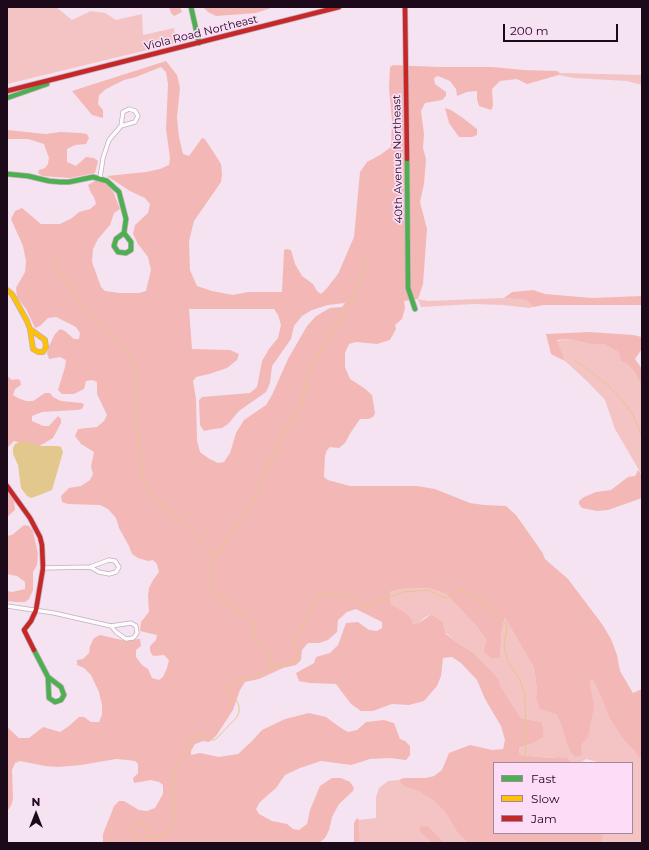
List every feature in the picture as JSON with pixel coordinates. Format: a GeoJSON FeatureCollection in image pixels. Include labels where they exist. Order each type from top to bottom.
{"type":"FeatureCollection","features":[{"type":"Feature","properties":{"kind":"street"},"geometry":{"type":"LineString","coordinates":[[190,7],[199,42]]}},
{"type":"Feature","properties":{"kind":"street","name":"Viola Road Northeast"},"geometry":{"type":"LineString","coordinates":[[7,91],[339,7]]}},
{"type":"Feature","properties":{"kind":"street","name":"40th Avenue Northeast"},"geometry":{"type":"LineString","coordinates":[[405,7],[408,288],[415,309]]}},
{"type":"Feature","properties":{"kind":"street","name":"Viola Road Northeast"},"geometry":{"type":"LineString","coordinates":[[7,98],[67,77]]}},
{"type":"Feature","properties":{"kind":"street"},"geometry":{"type":"LineString","coordinates":[[100,178],[106,148],[109,140],[121,126],[123,112],[132,109],[137,113],[137,119],[135,122],[121,126]]}},
{"type":"Feature","properties":{"kind":"street"},"geometry":{"type":"LineString","coordinates":[[7,174],[60,182],[93,177],[107,181],[119,192],[126,219],[124,233],[116,239],[114,246],[118,252],[126,253],[131,250],[131,242],[124,233]]}},
{"type":"Feature","properties":{"kind":"street"},"geometry":{"type":"LineString","coordinates":[[7,290],[12,294],[21,308],[30,329],[33,349],[38,352],[43,352],[46,347],[45,340],[30,329]]}},
{"type":"Feature","properties":{"kind":"street"},"geometry":{"type":"LineString","coordinates":[[7,486],[37,530],[42,545],[43,568],[36,610],[31,621],[24,630],[48,677],[49,698],[55,702],[61,700],[64,695],[62,687],[48,677]]}},
{"type":"Feature","properties":{"kind":"street"},"geometry":{"type":"LineString","coordinates":[[43,568],[90,567],[109,560],[116,561],[119,567],[116,572],[110,574],[99,572],[90,567]]}},
{"type":"Feature","properties":{"kind":"street"},"geometry":{"type":"LineString","coordinates":[[7,606],[54,613],[111,626],[130,622],[136,626],[137,633],[133,638],[126,639],[116,632],[111,626]]}},
{"type":"Feature","properties":{"kind":"shaded area"},"geometry":{"type":"Polygon","coordinates":[[[7,7],[56,7],[72,20],[91,11],[105,13],[116,20],[142,14],[143,35],[174,28],[176,43],[7,84],[7,7]]]}},
{"type":"Feature","properties":{"kind":"shaded area"},"geometry":{"type":"Polygon","coordinates":[[[169,7],[180,7],[182,12],[174,16],[169,7]]]}},
{"type":"Feature","properties":{"kind":"shaded area"},"geometry":{"type":"Polygon","coordinates":[[[203,7],[274,7],[256,13],[216,16],[208,12],[203,7]]]}},
{"type":"Feature","properties":{"kind":"shaded area"},"geometry":{"type":"Polygon","coordinates":[[[166,61],[177,75],[180,88],[177,117],[179,137],[183,154],[189,156],[202,138],[205,139],[221,164],[221,182],[194,221],[189,241],[190,270],[197,286],[212,291],[233,295],[248,292],[282,292],[284,250],[286,249],[291,250],[295,264],[302,276],[313,284],[317,291],[321,294],[338,274],[354,237],[360,172],[367,162],[391,147],[392,121],[389,88],[390,67],[393,65],[492,67],[557,71],[560,73],[559,75],[527,84],[517,79],[500,81],[492,89],[493,106],[491,110],[479,106],[477,91],[467,92],[457,96],[456,89],[450,81],[438,76],[434,78],[435,84],[446,92],[446,96],[442,100],[425,103],[421,111],[424,134],[423,148],[426,159],[424,184],[420,202],[427,229],[423,284],[418,299],[404,301],[405,308],[402,319],[395,325],[396,329],[390,340],[377,344],[356,342],[349,344],[345,353],[345,367],[350,379],[372,395],[375,413],[373,417],[368,419],[360,419],[345,443],[339,448],[330,447],[327,450],[325,456],[324,477],[328,480],[350,486],[417,486],[435,489],[470,503],[506,506],[516,515],[542,552],[545,559],[568,579],[602,624],[611,639],[617,655],[620,671],[633,693],[642,689],[642,759],[638,757],[634,750],[625,742],[610,718],[593,680],[590,680],[590,685],[594,707],[588,737],[581,746],[582,755],[576,757],[572,754],[556,714],[540,709],[536,697],[537,690],[534,668],[505,618],[502,628],[500,658],[492,658],[484,653],[486,639],[478,628],[446,594],[429,588],[401,589],[390,592],[391,604],[405,612],[412,620],[413,624],[419,623],[432,614],[443,622],[446,634],[475,654],[498,678],[501,687],[521,718],[541,722],[543,727],[543,737],[533,743],[519,748],[520,755],[567,758],[571,762],[493,762],[493,834],[604,834],[601,843],[468,843],[457,832],[445,812],[434,801],[419,791],[403,786],[399,780],[404,778],[426,778],[434,776],[442,770],[449,753],[470,745],[492,750],[503,749],[505,740],[501,726],[485,699],[477,680],[461,663],[452,657],[443,658],[441,676],[437,686],[424,701],[409,705],[392,704],[373,711],[361,711],[351,704],[336,684],[299,681],[296,673],[314,663],[316,657],[330,653],[338,645],[346,623],[358,622],[369,630],[377,631],[382,628],[382,622],[356,609],[347,612],[338,620],[337,632],[328,640],[319,643],[308,643],[302,650],[301,660],[296,665],[283,668],[259,679],[245,682],[240,690],[233,710],[216,736],[209,742],[203,741],[195,744],[191,751],[191,755],[200,753],[219,757],[238,754],[262,730],[285,719],[309,713],[326,717],[348,732],[357,730],[366,722],[384,720],[394,723],[400,739],[405,741],[410,746],[410,755],[406,760],[390,758],[370,759],[351,765],[321,761],[285,775],[276,788],[260,802],[256,809],[259,814],[272,821],[287,824],[293,829],[299,830],[307,824],[310,810],[320,786],[332,778],[341,778],[350,782],[354,788],[353,791],[339,804],[332,817],[329,830],[325,838],[319,843],[102,843],[103,834],[114,806],[119,801],[124,801],[139,810],[147,811],[155,808],[163,794],[163,785],[159,782],[151,780],[134,783],[133,778],[138,773],[138,764],[135,761],[127,760],[116,759],[59,767],[20,761],[15,763],[12,770],[13,799],[11,806],[7,811],[7,727],[19,738],[29,738],[43,727],[60,732],[79,717],[84,717],[91,722],[99,722],[102,715],[102,705],[99,692],[91,675],[84,668],[77,665],[77,660],[83,659],[89,653],[90,646],[94,638],[100,635],[122,640],[140,639],[141,646],[136,650],[136,657],[142,665],[148,669],[152,678],[159,680],[163,677],[169,660],[164,655],[153,656],[150,651],[150,646],[156,640],[157,635],[140,631],[141,622],[149,612],[149,588],[159,572],[157,564],[153,560],[148,561],[138,558],[132,554],[119,528],[116,518],[108,509],[100,505],[68,504],[62,502],[61,496],[69,488],[81,486],[90,480],[93,474],[91,467],[94,452],[81,444],[75,436],[78,429],[97,427],[104,421],[107,415],[97,394],[97,382],[92,380],[86,381],[84,389],[74,394],[62,394],[58,390],[66,360],[60,357],[49,359],[47,353],[48,348],[55,334],[60,329],[65,331],[74,339],[79,339],[80,333],[76,327],[56,317],[48,318],[40,326],[35,328],[26,309],[17,297],[16,288],[25,272],[26,261],[23,246],[11,219],[15,211],[22,208],[41,224],[60,224],[72,218],[79,212],[90,209],[96,204],[88,185],[97,180],[107,184],[113,191],[120,209],[114,213],[110,225],[98,239],[93,249],[92,262],[101,287],[105,291],[120,293],[139,293],[146,291],[151,270],[148,257],[138,244],[133,234],[135,225],[148,213],[150,204],[145,198],[130,191],[107,176],[146,172],[160,169],[169,165],[170,158],[166,129],[168,84],[166,72],[161,67],[124,80],[106,89],[99,95],[98,104],[103,110],[103,118],[92,115],[72,91],[166,61]],[[345,303],[328,305],[312,310],[302,316],[294,326],[291,339],[272,366],[270,383],[266,392],[239,411],[228,424],[222,428],[204,431],[200,425],[199,400],[202,397],[250,393],[257,387],[262,361],[278,338],[281,325],[278,315],[274,309],[189,309],[192,349],[230,350],[239,354],[237,360],[227,368],[196,377],[193,381],[196,399],[197,441],[200,452],[218,463],[224,462],[230,453],[236,433],[244,420],[266,405],[288,359],[307,326],[316,316],[330,308],[342,307],[345,303]]]}},
{"type":"Feature","properties":{"kind":"shaded area"},"geometry":{"type":"Polygon","coordinates":[[[560,73],[642,75],[642,85],[627,81],[574,78],[559,75],[560,73]]]}},
{"type":"Feature","properties":{"kind":"shaded area"},"geometry":{"type":"Polygon","coordinates":[[[445,108],[451,110],[477,129],[477,135],[472,137],[459,137],[449,123],[445,108]]]}},
{"type":"Feature","properties":{"kind":"shaded area"},"geometry":{"type":"Polygon","coordinates":[[[7,130],[46,134],[60,132],[87,134],[89,138],[86,144],[75,145],[67,149],[67,162],[76,166],[86,157],[94,158],[98,161],[95,173],[70,178],[42,176],[38,173],[39,170],[45,168],[48,164],[49,158],[44,144],[28,139],[7,139],[7,130]]]}},
{"type":"Feature","properties":{"kind":"shaded area"},"geometry":{"type":"Polygon","coordinates":[[[533,290],[545,294],[592,298],[642,296],[642,305],[544,305],[533,307],[526,300],[504,298],[512,292],[533,290]]]}},
{"type":"Feature","properties":{"kind":"shaded area"},"geometry":{"type":"Polygon","coordinates":[[[504,298],[526,300],[533,307],[529,308],[474,304],[421,307],[418,299],[428,301],[504,298]]]}},
{"type":"Feature","properties":{"kind":"shaded area"},"geometry":{"type":"Polygon","coordinates":[[[589,332],[642,337],[642,349],[635,359],[642,369],[642,386],[633,370],[621,361],[618,352],[604,344],[590,344],[570,339],[557,340],[565,361],[551,354],[546,334],[589,332]]]}},
{"type":"Feature","properties":{"kind":"shaded area"},"geometry":{"type":"Polygon","coordinates":[[[570,339],[590,344],[604,344],[618,352],[621,361],[633,370],[642,386],[642,475],[615,429],[605,400],[565,361],[557,341],[570,339]]]}},
{"type":"Feature","properties":{"kind":"shaded area"},"geometry":{"type":"Polygon","coordinates":[[[7,376],[12,380],[20,380],[21,385],[15,389],[13,395],[18,398],[26,401],[33,401],[45,393],[50,393],[53,397],[61,401],[82,403],[84,405],[82,409],[42,412],[32,416],[32,421],[43,426],[49,426],[58,416],[61,419],[61,423],[53,438],[36,448],[14,441],[7,448],[7,376]]]}},
{"type":"Feature","properties":{"kind":"shaded area"},"geometry":{"type":"Polygon","coordinates":[[[22,441],[41,446],[58,446],[61,447],[63,452],[52,490],[31,498],[27,496],[21,488],[18,465],[13,454],[15,444],[22,441]]]}},
{"type":"Feature","properties":{"kind":"shaded area"},"geometry":{"type":"Polygon","coordinates":[[[638,470],[642,475],[642,498],[608,510],[597,511],[582,508],[579,504],[579,501],[584,497],[596,492],[611,490],[628,477],[635,476],[638,470]]]}},
{"type":"Feature","properties":{"kind":"shaded area"},"geometry":{"type":"Polygon","coordinates":[[[7,491],[14,501],[15,510],[7,517],[7,491]]]}},
{"type":"Feature","properties":{"kind":"shaded area"},"geometry":{"type":"Polygon","coordinates":[[[24,525],[29,526],[33,531],[38,554],[37,565],[33,572],[33,590],[29,599],[25,602],[7,601],[7,591],[12,592],[25,589],[25,582],[17,576],[7,574],[7,536],[12,535],[24,525]]]}},
{"type":"Feature","properties":{"kind":"shaded area"},"geometry":{"type":"Polygon","coordinates":[[[429,588],[446,594],[478,628],[486,639],[484,649],[500,658],[502,628],[505,618],[534,668],[537,690],[536,697],[556,714],[566,741],[581,746],[588,737],[590,679],[593,680],[625,742],[634,750],[638,757],[642,759],[642,843],[601,842],[604,834],[633,834],[633,762],[597,762],[586,759],[582,762],[571,762],[557,757],[549,758],[520,755],[519,748],[533,743],[541,722],[521,718],[501,687],[498,678],[475,654],[455,641],[446,633],[443,622],[432,614],[424,618],[419,623],[413,624],[405,612],[391,604],[390,592],[401,589],[429,588]]]}},
{"type":"Feature","properties":{"kind":"shaded area"},"geometry":{"type":"Polygon","coordinates":[[[399,780],[403,786],[419,790],[434,801],[445,812],[457,832],[468,843],[445,843],[429,827],[422,834],[432,843],[360,843],[359,820],[376,818],[376,797],[379,788],[388,781],[399,780]]]}},
{"type":"Feature","properties":{"kind":"shaded area"},"geometry":{"type":"Polygon","coordinates":[[[357,818],[359,820],[360,843],[354,843],[354,823],[357,818]]]}},
{"type":"Feature","properties":{"kind":"shaded area"},"geometry":{"type":"Polygon","coordinates":[[[422,826],[429,827],[445,843],[432,843],[422,834],[419,828],[422,826]]]}},
{"type":"Feature","properties":{"kind":"waterway"},"geometry":{"type":"LineString","coordinates":[[213,556],[222,548],[251,504],[282,436],[303,402],[305,384],[312,364],[351,302],[369,257]]}},
{"type":"Feature","properties":{"kind":"waterway"},"geometry":{"type":"LineString","coordinates":[[52,261],[92,318],[114,339],[126,347],[131,357],[137,385],[137,418],[140,456],[143,478],[146,487],[154,497],[191,530],[210,551],[213,559],[210,575],[212,589],[224,602],[245,615],[253,622],[255,640],[270,654],[272,665]]}},
{"type":"Feature","properties":{"kind":"waterway"},"geometry":{"type":"LineString","coordinates":[[575,360],[608,385],[623,401],[633,415],[642,436]]}},
{"type":"Feature","properties":{"kind":"waterway"},"geometry":{"type":"LineString","coordinates":[[135,843],[133,829],[135,823],[140,821],[143,823],[148,835],[155,837],[163,835],[170,830],[175,818],[172,783],[179,759],[187,750],[193,738],[201,735],[215,740],[237,717],[239,706],[237,701],[229,694],[227,688],[228,685],[236,680],[250,678],[266,672],[272,665],[279,666],[298,659],[298,652],[295,647],[296,634],[302,627],[318,597],[325,594],[345,596],[355,599],[363,605],[368,606],[403,592],[428,590],[442,597],[449,598],[455,592],[464,591],[487,606],[506,623],[507,627],[504,645],[507,660],[520,680],[525,695],[525,762]]}},
{"type":"Feature","properties":{"kind":"waterway"},"geometry":{"type":"LineString","coordinates":[[537,834],[540,843]]}},
{"type":"Feature","properties":{"kind":"traffic: fast"},"geometry":{"type":"LineString","coordinates":[[191,7],[199,43]]}},
{"type":"Feature","properties":{"kind":"traffic: fast"},"geometry":{"type":"LineString","coordinates":[[7,98],[47,84]]}},
{"type":"Feature","properties":{"kind":"traffic: fast"},"geometry":{"type":"LineString","coordinates":[[407,159],[408,288],[415,309]]}},
{"type":"Feature","properties":{"kind":"traffic: fast"},"geometry":{"type":"LineString","coordinates":[[7,174],[60,182],[69,182],[93,177],[107,181],[119,192],[126,219],[124,233],[116,239],[114,246],[118,252],[126,253],[131,250],[131,242],[124,233]]}},
{"type":"Feature","properties":{"kind":"traffic: fast"},"geometry":{"type":"LineString","coordinates":[[34,650],[48,677],[49,698],[55,702],[61,700],[64,695],[61,687],[48,677]]}},
{"type":"Feature","properties":{"kind":"traffic: slow"},"geometry":{"type":"LineString","coordinates":[[7,290],[12,294],[27,321],[30,329],[33,349],[38,352],[43,352],[46,347],[45,340],[30,329]]}},
{"type":"Feature","properties":{"kind":"traffic: jam"},"geometry":{"type":"LineString","coordinates":[[7,91],[339,7]]}},
{"type":"Feature","properties":{"kind":"traffic: jam"},"geometry":{"type":"LineString","coordinates":[[405,7],[407,159]]}},
{"type":"Feature","properties":{"kind":"traffic: jam"},"geometry":{"type":"LineString","coordinates":[[7,486],[30,518],[40,537],[42,545],[43,568],[36,610],[31,621],[24,630],[34,650]]}}]}
